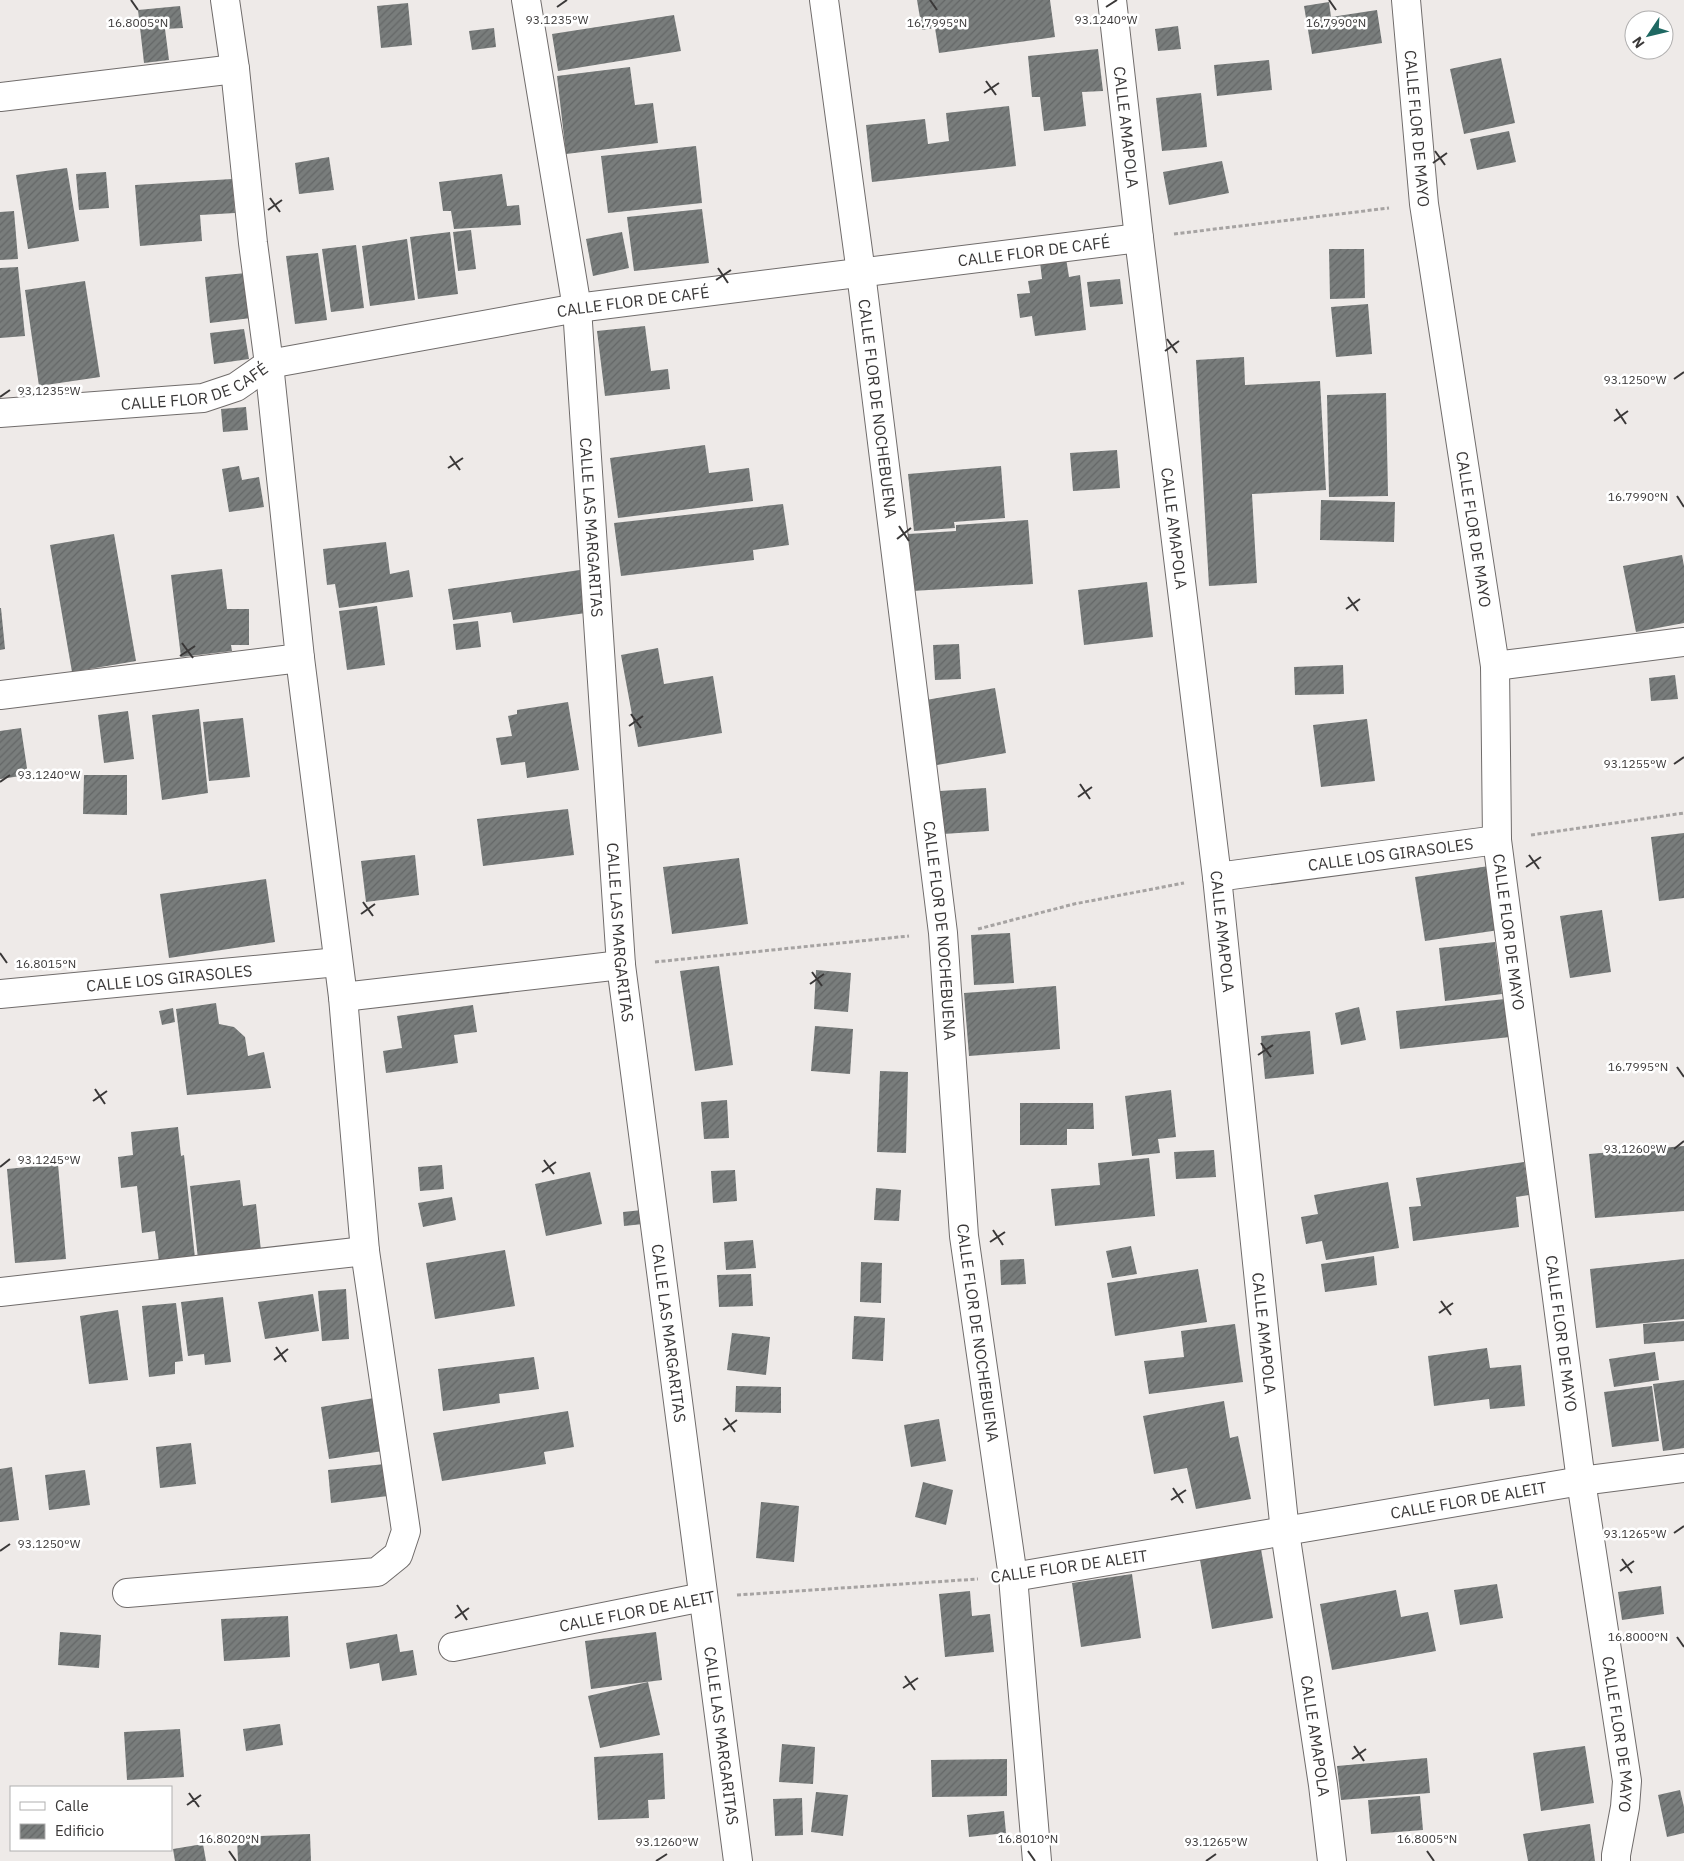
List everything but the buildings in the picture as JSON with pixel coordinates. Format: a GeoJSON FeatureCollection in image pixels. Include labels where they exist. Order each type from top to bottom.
{"type":"FeatureCollection","features":[{"type":"Feature","properties":{"kind":"street"},"geometry":{"type":"LineString","coordinates":[[127,1593],[377,1572],[398,1555],[406,1531],[365,1251],[343,997],[300,658],[269,364],[252,243],[235,69],[225,0]]}},
{"type":"Feature","properties":{"kind":"street","name":"CALLE LAS MARGARITAS"},"geometry":{"type":"LineString","coordinates":[[526,0],[578,308],[621,965],[738,1861]]}},
{"type":"Feature","properties":{"kind":"street","name":"CALLE FLOR DE NOCHEBUENA"},"geometry":{"type":"LineString","coordinates":[[824,0],[861,273],[942,933],[964,1236],[1013,1576],[1037,1861]]}},
{"type":"Feature","properties":{"kind":"street","name":"CALLE AMAPOLA"},"geometry":{"type":"LineString","coordinates":[[1112,0],[1217,877],[1285,1532],[1323,1785],[1332,1861]]}},
{"type":"Feature","properties":{"kind":"street","name":"CALLE FLOR DE MAYO"},"geometry":{"type":"LineString","coordinates":[[1406,0],[1424,204],[1495,666],[1497,840],[1581,1481],[1627,1781],[1625,1807],[1616,1861]]}},
{"type":"Feature","properties":{"kind":"street"},"geometry":{"type":"LineString","coordinates":[[0,97],[235,69]]}},
{"type":"Feature","properties":{"kind":"street","name":"CALLE FLOR DE CAFÉ"},"geometry":{"type":"LineString","coordinates":[[0,413],[203,398],[236,387],[269,364],[578,308],[1139,238]]}},
{"type":"Feature","properties":{"kind":"street"},"geometry":{"type":"LineString","coordinates":[[1495,666],[1684,642]]}},
{"type":"Feature","properties":{"kind":"street"},"geometry":{"type":"LineString","coordinates":[[0,695],[300,658]]}},
{"type":"Feature","properties":{"kind":"street","name":"CALLE LOS GIRASOLES"},"geometry":{"type":"LineString","coordinates":[[1217,877],[1497,840]]}},
{"type":"Feature","properties":{"kind":"street","name":"CALLE LOS GIRASOLES"},"geometry":{"type":"LineString","coordinates":[[0,994],[338,962]]}},
{"type":"Feature","properties":{"kind":"street"},"geometry":{"type":"LineString","coordinates":[[343,997],[621,965]]}},
{"type":"Feature","properties":{"kind":"street"},"geometry":{"type":"LineString","coordinates":[[0,1292],[365,1251]]}},
{"type":"Feature","properties":{"kind":"street","name":"CALLE FLOR DE ALEIT"},"geometry":{"type":"LineString","coordinates":[[1013,1576],[1581,1481],[1684,1468]]}},
{"type":"Feature","properties":{"kind":"street","name":"CALLE FLOR DE ALEIT"},"geometry":{"type":"LineString","coordinates":[[453,1648],[703,1597]]}},
{"type":"Feature","properties":{"kind":"path"},"geometry":{"type":"LineString","coordinates":[[1139,238],[1424,204]]}},
{"type":"Feature","properties":{"kind":"path","name":"CALLE LOS GIRASOLES"},"geometry":{"type":"LineString","coordinates":[[1497,840],[1684,813]]}},
{"type":"Feature","properties":{"kind":"path","name":"CALLE FLOR DE ALEIT"},"geometry":{"type":"LineString","coordinates":[[703,1597],[1013,1576]]}}]}
